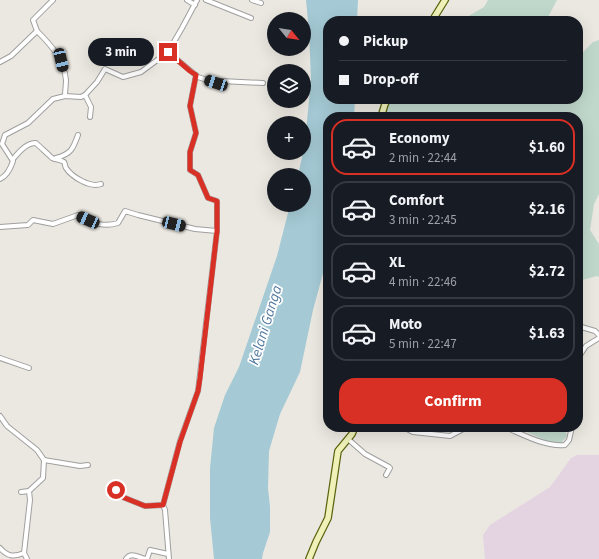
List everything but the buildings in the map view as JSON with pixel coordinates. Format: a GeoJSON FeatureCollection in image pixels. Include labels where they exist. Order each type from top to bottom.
{"type":"FeatureCollection","features":[{"type":"Feature","properties":{"kind":"main road"},"geometry":{"type":"LineString","coordinates":[[435,16],[444,0]]}},
{"type":"Feature","properties":{"kind":"main road"},"geometry":{"type":"LineString","coordinates":[[309,559],[328,518],[338,453],[341,446],[353,432]]}},
{"type":"Feature","properties":{"kind":"street"},"geometry":{"type":"LineString","coordinates":[[53,0],[33,20],[38,30],[61,60],[66,80],[65,96]]}},
{"type":"Feature","properties":{"kind":"street"},"geometry":{"type":"LineString","coordinates":[[187,0],[194,5]]}},
{"type":"Feature","properties":{"kind":"street"},"geometry":{"type":"LineString","coordinates":[[13,159],[2,144],[5,135],[28,123],[53,99],[65,96],[81,97],[85,95],[97,82],[105,69],[123,77],[141,72],[168,52],[197,0]]}},
{"type":"Feature","properties":{"kind":"street"},"geometry":{"type":"LineString","coordinates":[[206,0],[251,18]]}},
{"type":"Feature","properties":{"kind":"street"},"geometry":{"type":"LineString","coordinates":[[252,0],[261,3]]}},
{"type":"Feature","properties":{"kind":"street"},"geometry":{"type":"LineString","coordinates":[[0,62],[14,54],[38,30]]}},
{"type":"Feature","properties":{"kind":"street"},"geometry":{"type":"LineString","coordinates":[[168,52],[198,78],[216,83],[221,81],[263,83]]}},
{"type":"Feature","properties":{"kind":"street"},"geometry":{"type":"LineString","coordinates":[[126,559],[130,555],[135,555],[146,559],[150,550],[168,557],[165,510],[163,505],[180,442],[198,391],[217,231],[217,201],[208,198],[198,175],[190,170],[190,152],[196,133],[190,106],[196,75]]}},
{"type":"Feature","properties":{"kind":"street"},"geometry":{"type":"LineString","coordinates":[[85,95],[91,107],[90,117]]}},
{"type":"Feature","properties":{"kind":"street"},"geometry":{"type":"LineString","coordinates":[[54,159],[64,156],[72,150],[78,136]]}},
{"type":"Feature","properties":{"kind":"street"},"geometry":{"type":"LineString","coordinates":[[0,179],[3,178],[11,167],[13,159],[31,143],[36,143],[54,159],[64,162],[66,168],[86,183],[97,185],[101,184]]}},
{"type":"Feature","properties":{"kind":"street"},"geometry":{"type":"LineString","coordinates":[[0,227],[28,225],[33,220],[53,224],[78,215],[99,225],[111,226],[118,223],[125,211],[195,229],[217,231]]}},
{"type":"Feature","properties":{"kind":"street"},"geometry":{"type":"LineString","coordinates":[[583,327],[595,331],[599,335]]}},
{"type":"Feature","properties":{"kind":"street"},"geometry":{"type":"LineString","coordinates":[[583,350],[586,346],[599,338]]}},
{"type":"Feature","properties":{"kind":"street"},"geometry":{"type":"LineString","coordinates":[[0,358],[29,368]]}},
{"type":"Feature","properties":{"kind":"street"},"geometry":{"type":"LineString","coordinates":[[0,416],[6,426],[37,450],[44,460],[43,478],[29,490],[21,492]]}},
{"type":"Feature","properties":{"kind":"street"},"geometry":{"type":"LineString","coordinates":[[413,432],[450,436],[457,432]]}},
{"type":"Feature","properties":{"kind":"street"},"geometry":{"type":"LineString","coordinates":[[518,432],[541,442],[560,446],[565,445],[569,440],[571,432]]}},
{"type":"Feature","properties":{"kind":"street"},"geometry":{"type":"LineString","coordinates":[[348,439],[364,454],[389,467],[390,468],[386,475]]}},
{"type":"Feature","properties":{"kind":"street"},"geometry":{"type":"LineString","coordinates":[[44,460],[80,466],[88,465]]}},
{"type":"Feature","properties":{"kind":"street"},"geometry":{"type":"LineString","coordinates":[[27,559],[24,554],[30,500],[29,490]]}},
{"type":"Feature","properties":{"kind":"street"},"geometry":{"type":"LineString","coordinates":[[116,490],[120,496],[145,506],[163,505]]}},
{"type":"Feature","properties":{"kind":"street"},"geometry":{"type":"LineString","coordinates":[[0,548],[8,555],[17,556],[24,554]]}},
{"type":"Feature","properties":{"kind":"shaded area"},"geometry":{"type":"Polygon","coordinates":[[[577,455],[599,455],[599,559],[485,559],[483,535],[490,525],[550,487],[571,458],[577,455]]]}},
{"type":"Feature","properties":{"kind":"green space"},"geometry":{"type":"Polygon","coordinates":[[[488,0],[557,0],[549,16],[469,16],[484,7],[488,0]]]}},
{"type":"Feature","properties":{"kind":"green space"},"geometry":{"type":"Polygon","coordinates":[[[599,40],[599,194],[594,204],[590,230],[599,244],[599,277],[597,276],[583,280],[583,112],[385,112],[388,104],[583,104],[583,52],[593,42],[599,40]]]}},
{"type":"Feature","properties":{"kind":"green space"},"geometry":{"type":"Polygon","coordinates":[[[527,432],[566,432],[567,436],[561,443],[547,441],[527,432]]]}},
{"type":"Feature","properties":{"kind":"water","name":"Kelani Ganga"},"geometry":{"type":"Polygon","coordinates":[[[306,0],[358,0],[357,16],[323,16],[323,104],[355,104],[354,112],[323,112],[323,273],[313,310],[300,372],[280,414],[269,451],[268,488],[270,532],[262,559],[214,559],[210,518],[210,468],[214,428],[225,395],[239,367],[277,256],[288,212],[311,212],[311,168],[300,168],[301,160],[311,160],[311,116],[308,116],[308,108],[311,108],[311,12],[307,12],[306,0]]]}},
{"type":"Feature","properties":{"kind":"route"},"geometry":{"type":"LineString","coordinates":[[116,490],[120,496],[145,506],[163,505],[180,442],[198,391],[200,378],[217,231],[217,201],[208,198],[198,175],[190,170],[190,152],[196,133],[190,106],[196,75],[168,52]]}}]}
